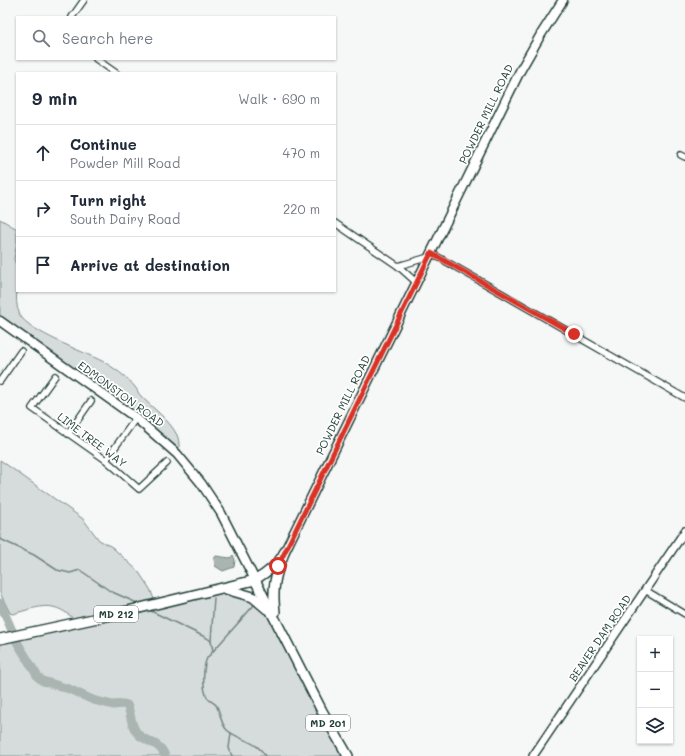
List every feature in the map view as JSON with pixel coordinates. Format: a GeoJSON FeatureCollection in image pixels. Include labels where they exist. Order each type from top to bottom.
{"type":"FeatureCollection","features":[{"type":"Feature","properties":{"kind":"main road","name":"POWDER MILL ROAD"},"geometry":{"type":"LineString","coordinates":[[2,638],[107,616],[255,580],[270,570],[284,553],[520,72],[540,36],[563,0]]}},
{"type":"Feature","properties":{"kind":"main road","name":"EDMONSTON ROAD"},"geometry":{"type":"LineString","coordinates":[[0,321],[136,418],[177,454],[201,483],[221,512],[322,711],[348,756]]}},
{"type":"Feature","properties":{"kind":"main road"},"geometry":{"type":"LineString","coordinates":[[275,618],[272,591],[274,580],[284,553]]}},
{"type":"Feature","properties":{"kind":"main road"},"geometry":{"type":"LineString","coordinates":[[222,588],[253,596],[275,618]]}},
{"type":"Feature","properties":{"kind":"street"},"geometry":{"type":"LineString","coordinates":[[73,16],[84,0]]}},
{"type":"Feature","properties":{"kind":"street"},"geometry":{"type":"LineString","coordinates":[[97,60],[115,72]]}},
{"type":"Feature","properties":{"kind":"street"},"geometry":{"type":"LineString","coordinates":[[336,224],[398,266],[417,283]]}},
{"type":"Feature","properties":{"kind":"street"},"geometry":{"type":"LineString","coordinates":[[398,266],[430,255],[685,398]]}},
{"type":"Feature","properties":{"kind":"street"},"geometry":{"type":"LineString","coordinates":[[0,381],[21,352]]}},
{"type":"Feature","properties":{"kind":"street","name":"LIME TREE WAY"},"geometry":{"type":"LineString","coordinates":[[55,376],[32,408],[106,460],[139,489],[167,463]]}},
{"type":"Feature","properties":{"kind":"street"},"geometry":{"type":"LineString","coordinates":[[68,434],[91,401]]}},
{"type":"Feature","properties":{"kind":"street"},"geometry":{"type":"LineString","coordinates":[[106,460],[136,418]]}},
{"type":"Feature","properties":{"kind":"street","name":"BEAVER DAM ROAD"},"geometry":{"type":"LineString","coordinates":[[533,756],[685,531]]}},
{"type":"Feature","properties":{"kind":"street"},"geometry":{"type":"LineString","coordinates":[[646,590],[685,614]]}},
{"type":"Feature","properties":{"kind":"shaded area"},"geometry":{"type":"Polygon","coordinates":[[[0,219],[16,228],[16,248],[14,259],[16,266],[16,292],[20,315],[34,328],[57,341],[102,361],[115,369],[128,380],[136,388],[140,395],[165,419],[177,435],[179,440],[178,456],[159,437],[0,321],[0,219]]]}},
{"type":"Feature","properties":{"kind":"shaded area"},"geometry":{"type":"Polygon","coordinates":[[[0,460],[83,519],[99,540],[112,547],[138,571],[150,589],[156,604],[222,588],[246,593],[275,617],[348,756],[0,756],[0,639],[77,622],[61,610],[47,606],[13,614],[10,613],[0,593],[0,460]]]}},
{"type":"Feature","properties":{"kind":"shaded area"},"geometry":{"type":"Polygon","coordinates":[[[233,555],[235,560],[234,567],[223,571],[215,566],[214,559],[216,556],[230,558],[233,555]]]}},
{"type":"Feature","properties":{"kind":"waterway"},"geometry":{"type":"LineString","coordinates":[[0,539],[34,555],[57,570],[70,573],[80,570],[110,591],[137,603]]}},
{"type":"Feature","properties":{"kind":"waterway"},"geometry":{"type":"LineString","coordinates":[[211,641],[214,598]]}},
{"type":"Feature","properties":{"kind":"waterway"},"geometry":{"type":"LineString","coordinates":[[0,603],[17,642],[38,677],[43,681],[69,689],[93,700],[113,705],[127,705],[136,732],[157,745],[165,756]]}},
{"type":"Feature","properties":{"kind":"waterway"},"geometry":{"type":"LineString","coordinates":[[255,604],[207,658],[204,672],[204,683],[205,693],[209,700],[216,705],[223,724],[227,730],[258,747],[265,756]]}},
{"type":"Feature","properties":{"kind":"waterway"},"geometry":{"type":"LineString","coordinates":[[151,611],[207,638],[211,641],[213,651]]}},
{"type":"Feature","properties":{"kind":"waterway"},"geometry":{"type":"LineString","coordinates":[[231,733],[229,748],[232,756]]}},
{"type":"Feature","properties":{"kind":"route"},"geometry":{"type":"LineString","coordinates":[[278,566],[431,253],[476,277],[574,334]]}}]}
